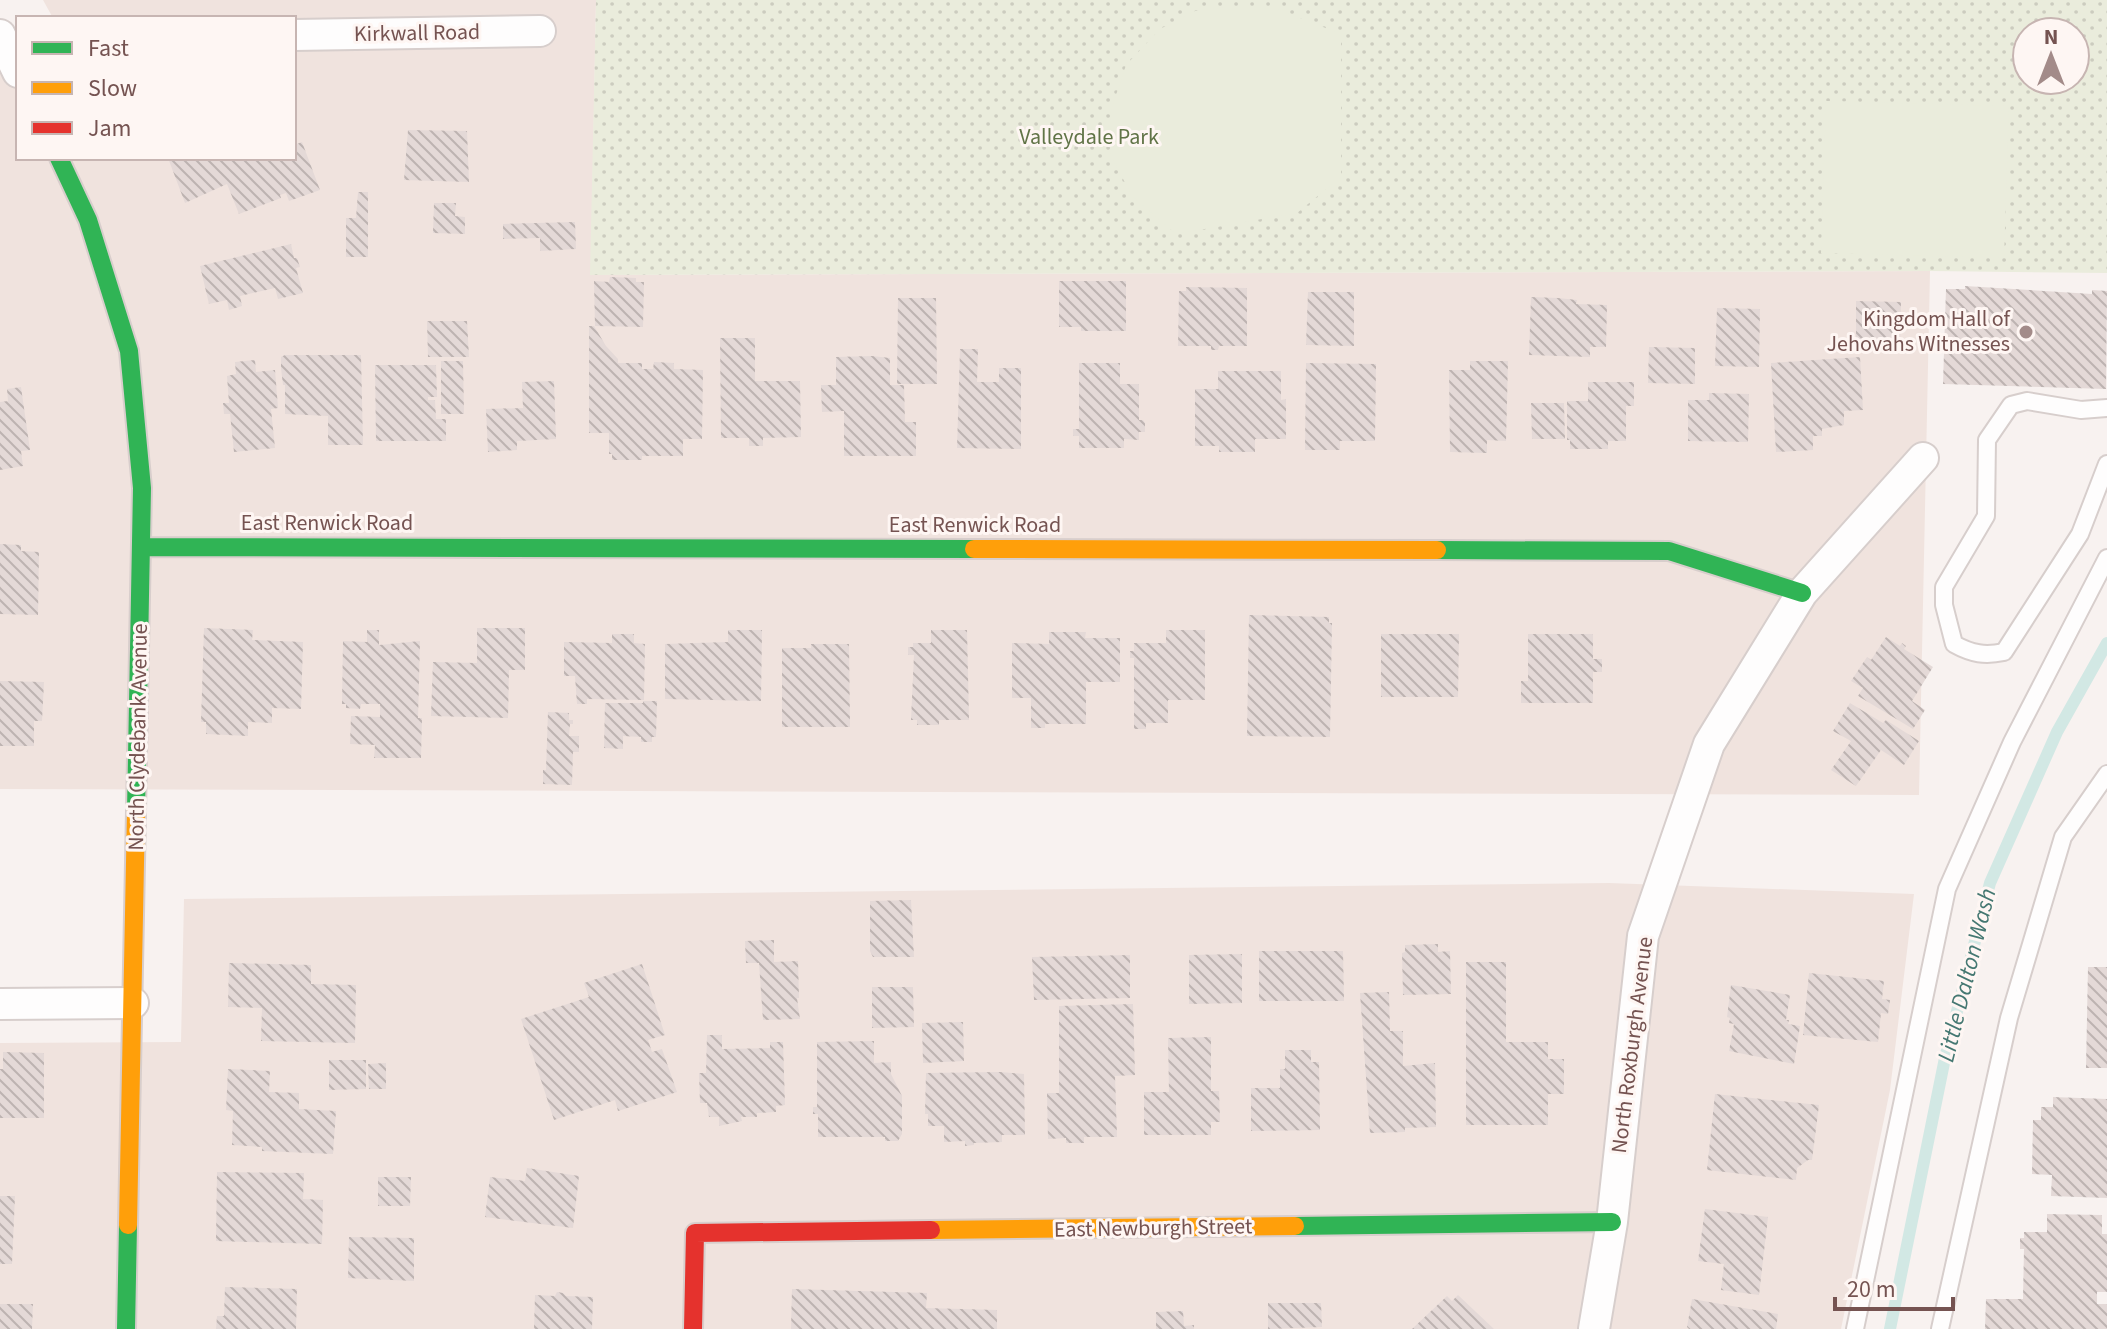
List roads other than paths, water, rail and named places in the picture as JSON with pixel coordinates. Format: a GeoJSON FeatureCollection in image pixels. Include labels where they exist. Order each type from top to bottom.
{"type":"FeatureCollection","features":[{"type":"Feature","properties":{"kind":"street","name":"Kirkwall Road"},"geometry":{"type":"LineString","coordinates":[[296,35],[540,31]]}},
{"type":"Feature","properties":{"kind":"street"},"geometry":{"type":"LineString","coordinates":[[0,35],[16,68]]}},
{"type":"Feature","properties":{"kind":"street","name":"North Clydebank Avenue"},"geometry":{"type":"LineString","coordinates":[[60,160],[88,220],[129,351],[142,488],[126,1329]]}},
{"type":"Feature","properties":{"kind":"street","name":"North Roxburgh Avenue"},"geometry":{"type":"LineString","coordinates":[[1594,1329],[1612,1222],[1643,936],[1709,744],[1802,593],[1923,458]]}},
{"type":"Feature","properties":{"kind":"street","name":"East Renwick Road"},"geometry":{"type":"LineString","coordinates":[[141,547],[1669,551],[1802,593]]}},
{"type":"Feature","properties":{"kind":"street"},"geometry":{"type":"LineString","coordinates":[[0,1004],[133,1003]]}},
{"type":"Feature","properties":{"kind":"street","name":"East Newburgh Street"},"geometry":{"type":"LineString","coordinates":[[693,1329],[695,1233],[1612,1222]]}},
{"type":"Feature","properties":{"kind":"lane"},"geometry":{"type":"LineString","coordinates":[[2107,408],[2081,410],[2027,401],[2011,405],[1987,440],[1986,516],[1944,587],[1944,605],[1954,644],[1970,653],[1990,655],[2004,652],[2080,534],[2107,464]]}},
{"type":"Feature","properties":{"kind":"lane"},"geometry":{"type":"LineString","coordinates":[[1855,1329],[1947,889],[2012,742],[2107,558]]}},
{"type":"Feature","properties":{"kind":"lane"},"geometry":{"type":"LineString","coordinates":[[1940,1329],[2009,1018],[2063,837],[2107,774]]}},
{"type":"Feature","properties":{"kind":"waterway","name":"Little Dalton Wash"},"geometry":{"type":"LineString","coordinates":[[1890,1329],[1945,1058],[1990,883],[2057,732],[2107,643]]}},
{"type":"Feature","properties":{"kind":"place","name":"Kingdom Hall of Jehovahs Witnesses"},"geometry":{"type":"Point","coordinates":[2026,332]}},
{"type":"Feature","properties":{"kind":"park label","name":"Valleydale Park"},"geometry":{"type":"Point","coordinates":[1089,137]}}]}
